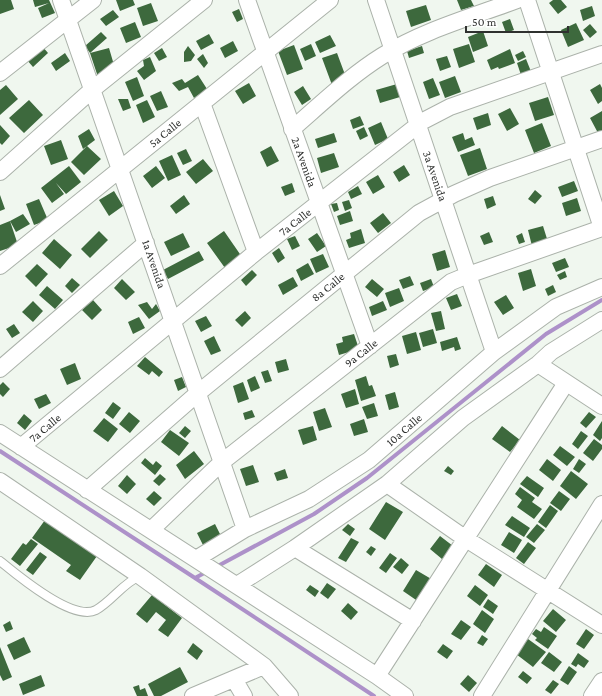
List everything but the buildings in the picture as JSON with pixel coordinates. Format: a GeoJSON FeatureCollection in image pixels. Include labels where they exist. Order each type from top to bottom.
{"type":"FeatureCollection","features":[{"type":"Feature","properties":{"kind":"street","name":"1a Avenida"},"geometry":{"type":"LineString","coordinates":[[61,0],[245,529]]}},
{"type":"Feature","properties":{"kind":"street"},"geometry":{"type":"LineString","coordinates":[[0,73],[93,0]]}},
{"type":"Feature","properties":{"kind":"street"},"geometry":{"type":"LineString","coordinates":[[0,172],[93,89],[204,0]]}},
{"type":"Feature","properties":{"kind":"street","name":"2a Avenida"},"geometry":{"type":"LineString","coordinates":[[247,0],[370,346]]}},
{"type":"Feature","properties":{"kind":"street","name":"5a Calle"},"geometry":{"type":"LineString","coordinates":[[0,266],[330,0]]}},
{"type":"Feature","properties":{"kind":"street","name":"3a Avenida"},"geometry":{"type":"LineString","coordinates":[[376,0],[494,352]]}},
{"type":"Feature","properties":{"kind":"street"},"geometry":{"type":"LineString","coordinates":[[292,129],[349,81],[392,50],[418,36],[517,0]]}},
{"type":"Feature","properties":{"kind":"street"},"geometry":{"type":"LineString","coordinates":[[527,0],[577,147],[602,228]]}},
{"type":"Feature","properties":{"kind":"street","name":"7a Calle"},"geometry":{"type":"LineString","coordinates":[[21,447],[256,252],[417,125],[450,107],[602,54]]}},
{"type":"Feature","properties":{"kind":"street"},"geometry":{"type":"LineString","coordinates":[[202,104],[256,252]]}},
{"type":"Feature","properties":{"kind":"street","name":"8a Calle"},"geometry":{"type":"LineString","coordinates":[[87,490],[198,393],[419,213],[490,178],[602,138]]}},
{"type":"Feature","properties":{"kind":"street","name":"9a Calle"},"geometry":{"type":"LineString","coordinates":[[151,530],[222,462],[451,282],[602,228]]}},
{"type":"Feature","properties":{"kind":"street"},"geometry":{"type":"LineString","coordinates":[[0,368],[146,244]]}},
{"type":"Feature","properties":{"kind":"street","name":"10a Calle"},"geometry":{"type":"LineString","coordinates":[[201,562],[245,529],[310,499],[369,460],[494,352],[556,307],[602,287]]}},
{"type":"Feature","properties":{"kind":"street"},"geometry":{"type":"LineString","coordinates":[[237,585],[295,548],[387,484],[463,418],[538,364],[551,352],[602,320]]}},
{"type":"Feature","properties":{"kind":"street"},"geometry":{"type":"LineString","coordinates":[[538,364],[602,406]]}},
{"type":"Feature","properties":{"kind":"street"},"geometry":{"type":"LineString","coordinates":[[377,676],[566,383]]}},
{"type":"Feature","properties":{"kind":"street"},"geometry":{"type":"LineString","coordinates":[[0,433],[222,575],[377,676],[405,696]]}},
{"type":"Feature","properties":{"kind":"street"},"geometry":{"type":"LineString","coordinates":[[0,481],[140,576],[264,666],[290,696]]}},
{"type":"Feature","properties":{"kind":"street"},"geometry":{"type":"LineString","coordinates":[[387,484],[466,539],[602,625]]}},
{"type":"Feature","properties":{"kind":"street"},"geometry":{"type":"LineString","coordinates":[[482,696],[602,504]]}},
{"type":"Feature","properties":{"kind":"street"},"geometry":{"type":"LineString","coordinates":[[295,548],[413,621]]}},
{"type":"Feature","properties":{"kind":"street"},"geometry":{"type":"LineString","coordinates":[[193,696],[264,666]]}},
{"type":"Feature","properties":{"kind":"street"},"geometry":{"type":"LineString","coordinates":[[234,679],[244,696]]}},
{"type":"Feature","properties":{"kind":"street"},"geometry":{"type":"LineString","coordinates":[[592,696],[602,680]]}},
{"type":"Feature","properties":{"kind":"lane"},"geometry":{"type":"LineString","coordinates":[[0,561],[33,588],[62,605],[78,610],[94,611],[140,576]]}},
{"type":"Feature","properties":{"kind":"waterway"},"geometry":{"type":"LineString","coordinates":[[216,567],[314,514],[367,478],[546,334],[602,300]]}},
{"type":"Feature","properties":{"kind":"waterway"},"geometry":{"type":"LineString","coordinates":[[0,451],[195,578],[208,571]]}},
{"type":"Feature","properties":{"kind":"waterway"},"geometry":{"type":"LineString","coordinates":[[195,578],[374,696]]}}]}
